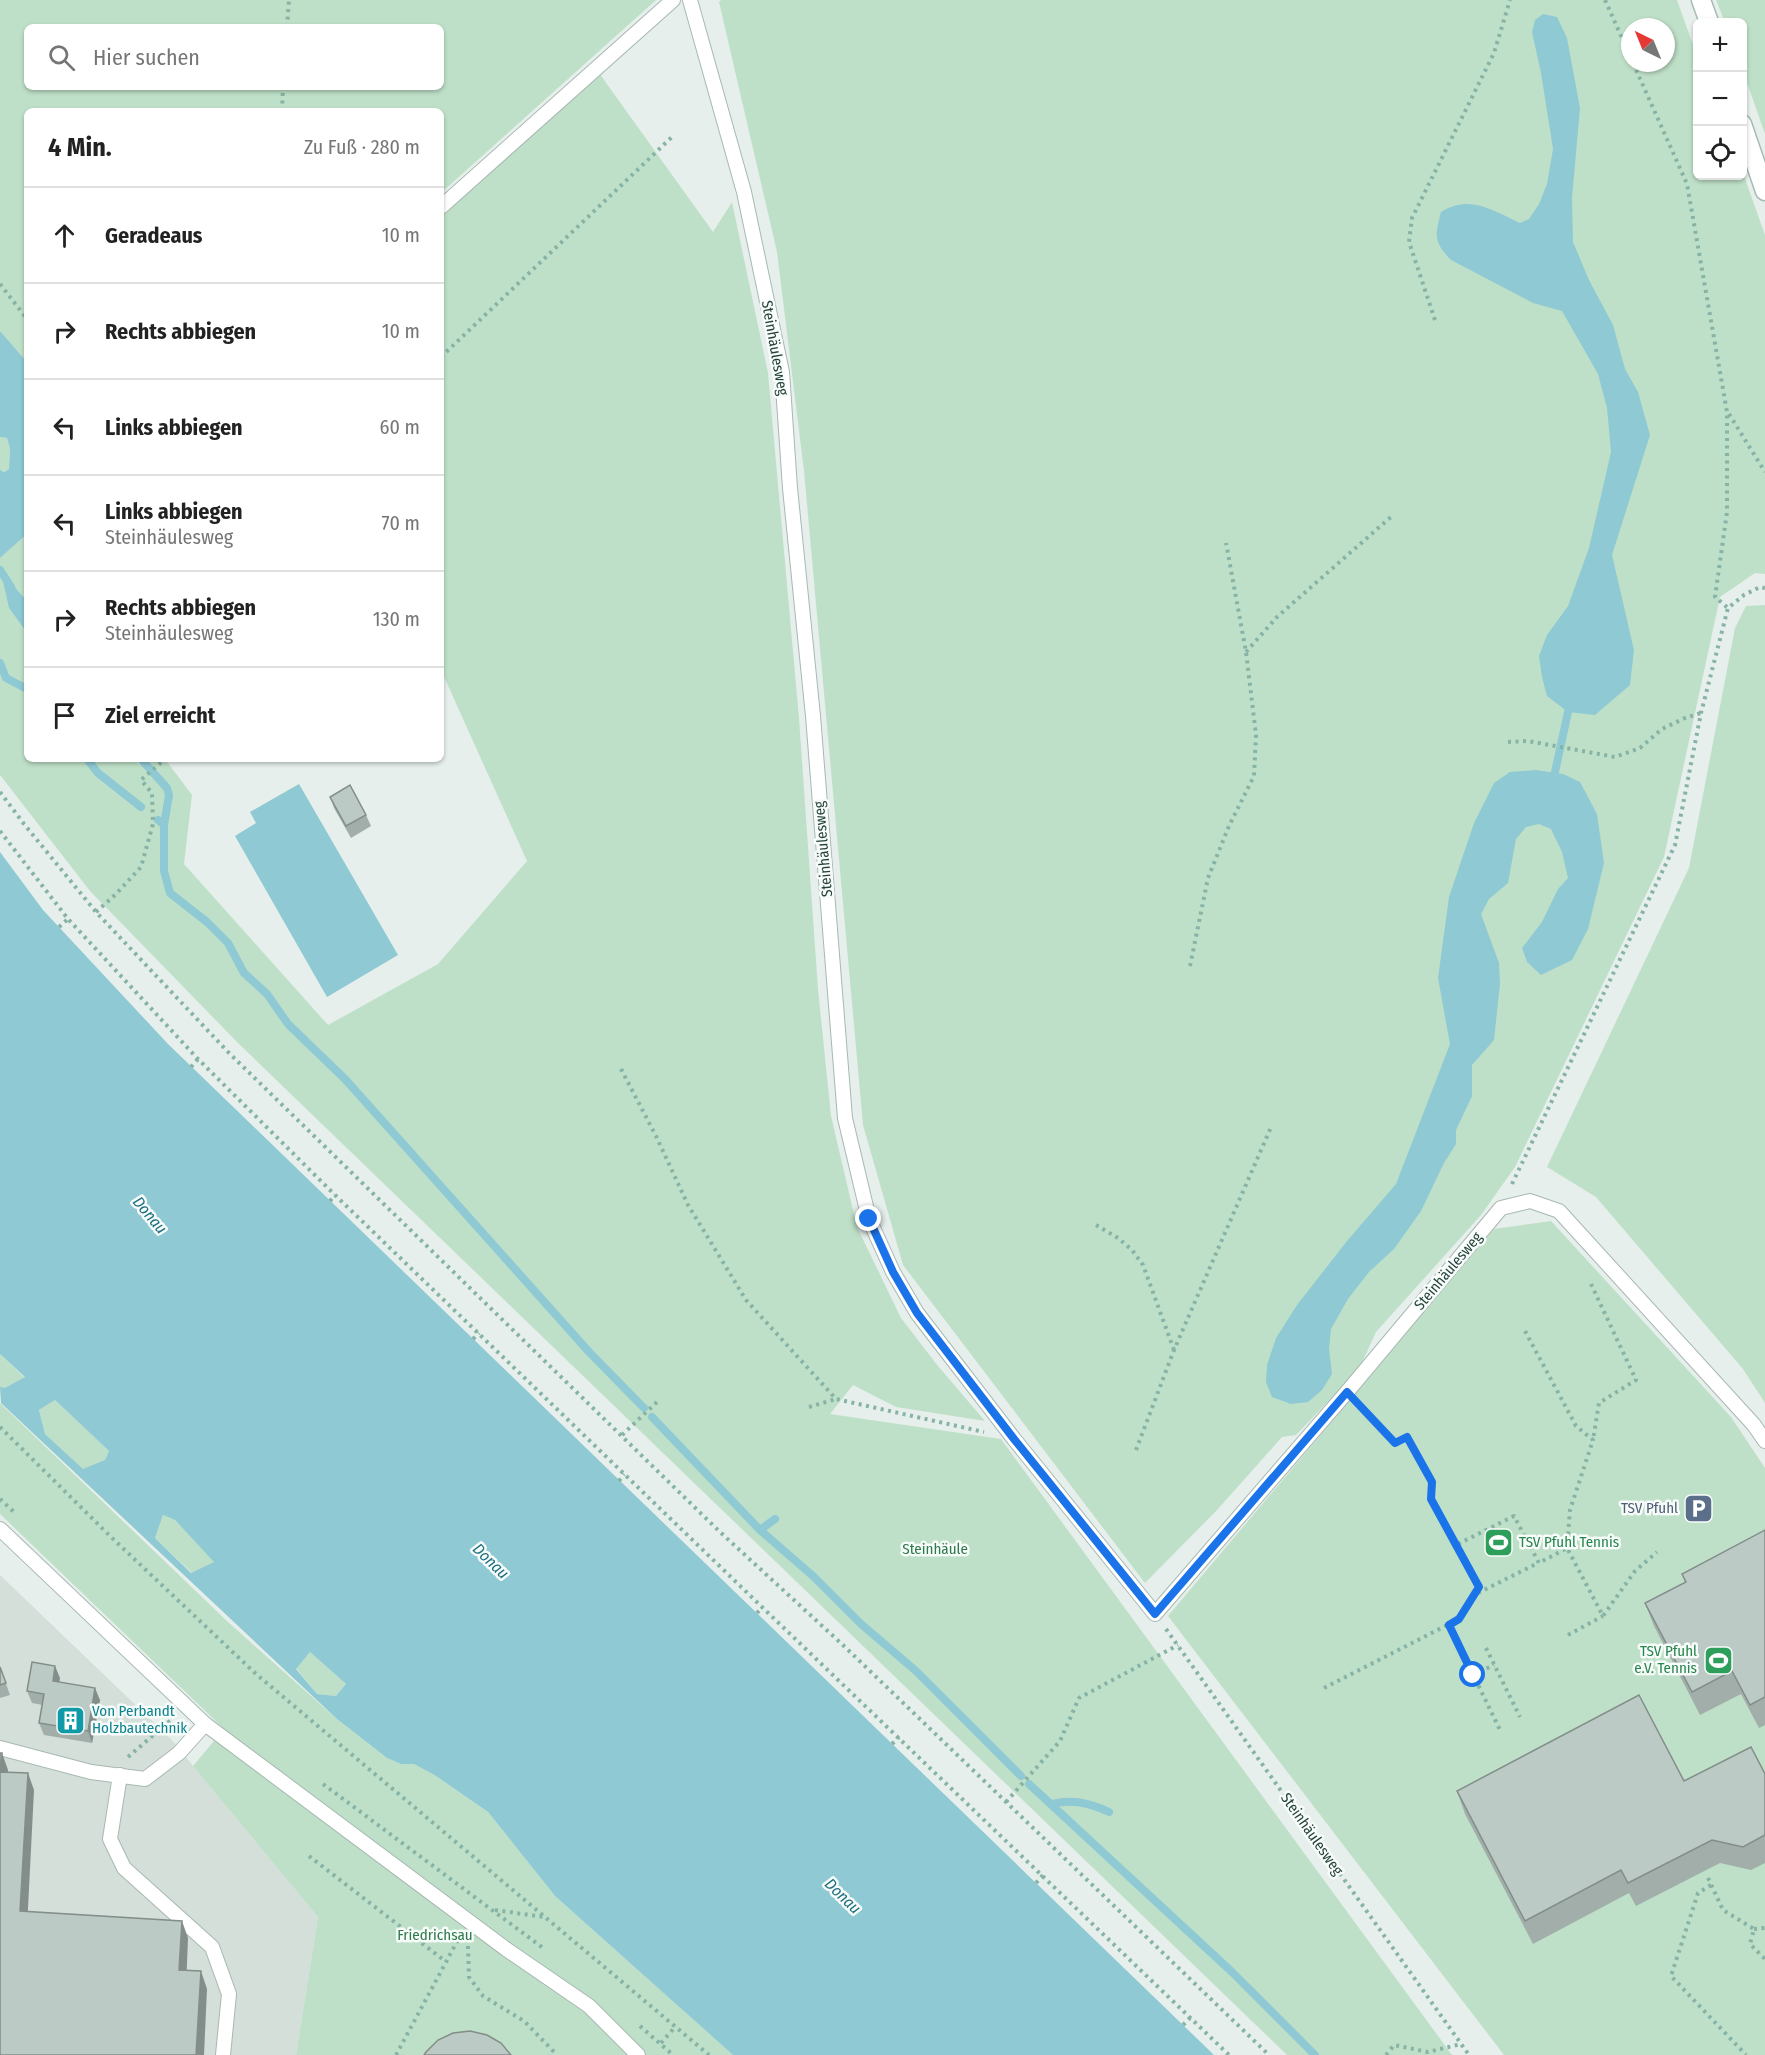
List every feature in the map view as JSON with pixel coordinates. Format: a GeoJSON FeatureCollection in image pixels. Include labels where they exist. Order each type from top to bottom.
{"type":"FeatureCollection","features":[{"type":"Feature","properties":{"kind":"street"},"geometry":{"type":"LineString","coordinates":[[1701,0],[1708,18]]}},
{"type":"Feature","properties":{"kind":"street"},"geometry":{"type":"LineString","coordinates":[[1744,126],[1765,191]]}},
{"type":"Feature","properties":{"kind":"lane"},"geometry":{"type":"LineString","coordinates":[[444,204],[673,0]]}},
{"type":"Feature","properties":{"kind":"lane","name":"Steinhäulesweg"},"geometry":{"type":"LineString","coordinates":[[690,0],[744,192],[782,372],[790,488],[813,716],[845,1118],[869,1219],[893,1272],[917,1313],[1014,1439],[1155,1614],[1347,1392],[1501,1208]]}},
{"type":"Feature","properties":{"kind":"lane"},"geometry":{"type":"LineString","coordinates":[[1501,1208],[1530,1201],[1559,1211],[1754,1425],[1765,1441]]}},
{"type":"Feature","properties":{"kind":"lane"},"geometry":{"type":"LineString","coordinates":[[0,1529],[205,1724],[468,1921],[588,2006],[638,2055]]}},
{"type":"Feature","properties":{"kind":"lane"},"geometry":{"type":"LineString","coordinates":[[0,1748],[91,1772],[145,1779],[178,1753],[205,1724]]}},
{"type":"Feature","properties":{"kind":"lane"},"geometry":{"type":"LineString","coordinates":[[120,1775],[110,1839],[124,1868],[212,1947],[230,1994],[223,2055]]}},
{"type":"Feature","properties":{"kind":"path"},"geometry":{"type":"LineString","coordinates":[[287,24],[289,0]]}},
{"type":"Feature","properties":{"kind":"path"},"geometry":{"type":"LineString","coordinates":[[1435,320],[1409,242],[1413,218],[1494,53],[1510,0]]}},
{"type":"Feature","properties":{"kind":"path"},"geometry":{"type":"LineString","coordinates":[[1605,0],[1621,36]]}},
{"type":"Feature","properties":{"kind":"path"},"geometry":{"type":"LineString","coordinates":[[1637,72],[1687,184],[1727,412],[1727,512],[1715,597],[1728,609]]}},
{"type":"Feature","properties":{"kind":"path"},"geometry":{"type":"LineString","coordinates":[[282,108],[283,90]]}},
{"type":"Feature","properties":{"kind":"path"},"geometry":{"type":"LineString","coordinates":[[444,354],[674,135]]}},
{"type":"Feature","properties":{"kind":"path"},"geometry":{"type":"LineString","coordinates":[[0,284],[24,315]]}},
{"type":"Feature","properties":{"kind":"path"},"geometry":{"type":"LineString","coordinates":[[1727,412],[1765,472]]}},
{"type":"Feature","properties":{"kind":"path"},"geometry":{"type":"LineString","coordinates":[[1246,652],[1276,617],[1392,516]]}},
{"type":"Feature","properties":{"kind":"path"},"geometry":{"type":"LineString","coordinates":[[1191,966],[1208,878],[1228,826],[1254,776],[1256,735],[1246,652],[1226,543]]}},
{"type":"Feature","properties":{"kind":"path"},"geometry":{"type":"LineString","coordinates":[[1501,1208],[1675,845],[1701,712],[1728,609],[1744,595],[1765,588]]}},
{"type":"Feature","properties":{"kind":"path"},"geometry":{"type":"LineString","coordinates":[[1508,742],[1528,741],[1615,758],[1640,748],[1662,729],[1701,712]]}},
{"type":"Feature","properties":{"kind":"path"},"geometry":{"type":"LineString","coordinates":[[96,912],[141,867],[153,824],[152,793],[141,780],[162,762]]}},
{"type":"Feature","properties":{"kind":"path"},"geometry":{"type":"LineString","coordinates":[[0,792],[96,912],[229,1053],[720,1532],[844,1646],[1269,2055]]}},
{"type":"Feature","properties":{"kind":"path"},"geometry":{"type":"LineString","coordinates":[[0,831],[68,919],[198,1059],[335,1195],[1229,2055]]}},
{"type":"Feature","properties":{"kind":"path"},"geometry":{"type":"LineString","coordinates":[[59,927],[68,919]]}},
{"type":"Feature","properties":{"kind":"path"},"geometry":{"type":"LineString","coordinates":[[191,1067],[198,1059]]}},
{"type":"Feature","properties":{"kind":"path"},"geometry":{"type":"LineString","coordinates":[[621,1068],[688,1204],[746,1300],[836,1399]]}},
{"type":"Feature","properties":{"kind":"path"},"geometry":{"type":"LineString","coordinates":[[1136,1450],[1174,1350],[1272,1125]]}},
{"type":"Feature","properties":{"kind":"path"},"geometry":{"type":"LineString","coordinates":[[330,1201],[335,1195]]}},
{"type":"Feature","properties":{"kind":"path"},"geometry":{"type":"LineString","coordinates":[[1096,1226],[1118,1238],[1143,1265],[1174,1350]]}},
{"type":"Feature","properties":{"kind":"path"},"geometry":{"type":"LineString","coordinates":[[1592,1284],[1636,1380],[1599,1403],[1593,1440],[1570,1510],[1567,1548],[1603,1616]]}},
{"type":"Feature","properties":{"kind":"path"},"geometry":{"type":"LineString","coordinates":[[1525,1331],[1576,1426],[1593,1440]]}},
{"type":"Feature","properties":{"kind":"path"},"geometry":{"type":"LineString","coordinates":[[473,1339],[479,1333]]}},
{"type":"Feature","properties":{"kind":"path"},"geometry":{"type":"LineString","coordinates":[[1324,1688],[1459,1619],[1479,1587],[1431,1499],[1432,1482],[1407,1437],[1395,1443],[1347,1392]]}},
{"type":"Feature","properties":{"kind":"path"},"geometry":{"type":"LineString","coordinates":[[810,1407],[836,1399],[1014,1439]]}},
{"type":"Feature","properties":{"kind":"path"},"geometry":{"type":"LineString","coordinates":[[622,1435],[658,1401]]}},
{"type":"Feature","properties":{"kind":"path"},"geometry":{"type":"LineString","coordinates":[[0,1427],[111,1538],[256,1674],[710,2055]]}},
{"type":"Feature","properties":{"kind":"path"},"geometry":{"type":"LineString","coordinates":[[619,1481],[624,1474]]}},
{"type":"Feature","properties":{"kind":"path"},"geometry":{"type":"LineString","coordinates":[[0,1499],[16,1515]]}},
{"type":"Feature","properties":{"kind":"path"},"geometry":{"type":"LineString","coordinates":[[1456,1545],[1514,1516],[1539,1563]]}},
{"type":"Feature","properties":{"kind":"path"},"geometry":{"type":"LineString","coordinates":[[1477,1593],[1567,1548]]}},
{"type":"Feature","properties":{"kind":"path"},"geometry":{"type":"LineString","coordinates":[[1568,1635],[1603,1616],[1635,1571],[1657,1552]]}},
{"type":"Feature","properties":{"kind":"path"},"geometry":{"type":"LineString","coordinates":[[757,1614],[762,1607]]}},
{"type":"Feature","properties":{"kind":"path","name":"Steinhäulesweg"},"geometry":{"type":"LineString","coordinates":[[1155,1614],[1469,2055]]}},
{"type":"Feature","properties":{"kind":"path"},"geometry":{"type":"LineString","coordinates":[[1449,1625],[1500,1730]]}},
{"type":"Feature","properties":{"kind":"path"},"geometry":{"type":"LineString","coordinates":[[1006,1802],[1060,1742],[1079,1698],[1179,1646]]}},
{"type":"Feature","properties":{"kind":"path"},"geometry":{"type":"LineString","coordinates":[[1486,1648],[1520,1717]]}},
{"type":"Feature","properties":{"kind":"path"},"geometry":{"type":"LineString","coordinates":[[1473,1675],[1494,1665]]}},
{"type":"Feature","properties":{"kind":"path"},"geometry":{"type":"LineString","coordinates":[[125,1760],[186,1707]]}},
{"type":"Feature","properties":{"kind":"path"},"geometry":{"type":"LineString","coordinates":[[892,1744],[899,1737]]}},
{"type":"Feature","properties":{"kind":"path"},"geometry":{"type":"LineString","coordinates":[[315,1779],[550,1953]]}},
{"type":"Feature","properties":{"kind":"path"},"geometry":{"type":"LineString","coordinates":[[309,1856],[445,1961]]}},
{"type":"Feature","properties":{"kind":"path"},"geometry":{"type":"LineString","coordinates":[[1036,1883],[1043,1875]]}},
{"type":"Feature","properties":{"kind":"path"},"geometry":{"type":"LineString","coordinates":[[1708,1878],[1724,1910],[1754,1929],[1765,1928]]}},
{"type":"Feature","properties":{"kind":"path"},"geometry":{"type":"LineString","coordinates":[[1711,1886],[1698,1893],[1671,1976],[1746,2055]]}},
{"type":"Feature","properties":{"kind":"path"},"geometry":{"type":"LineString","coordinates":[[494,1910],[545,1917]]}},
{"type":"Feature","properties":{"kind":"path"},"geometry":{"type":"LineString","coordinates":[[396,2055],[468,1921]]}},
{"type":"Feature","properties":{"kind":"path"},"geometry":{"type":"LineString","coordinates":[[468,1921],[469,1977],[483,1996],[524,2021],[557,2055]]}},
{"type":"Feature","properties":{"kind":"path"},"geometry":{"type":"LineString","coordinates":[[1754,1929],[1750,1944],[1765,1959]]}},
{"type":"Feature","properties":{"kind":"path"},"geometry":{"type":"LineString","coordinates":[[1183,2025],[1190,2018]]}},
{"type":"Feature","properties":{"kind":"path"},"geometry":{"type":"LineString","coordinates":[[634,2021],[673,2055]]}},
{"type":"Feature","properties":{"kind":"path"},"geometry":{"type":"LineString","coordinates":[[660,2043],[676,2026]]}},
{"type":"Feature","properties":{"kind":"path"},"geometry":{"type":"LineString","coordinates":[[1386,2055],[1394,2045],[1427,2054],[1461,2044]]}},
{"type":"Feature","properties":{"kind":"shaded area"},"geometry":{"type":"Polygon","coordinates":[[[0,1575],[171,1739],[318,1917],[296,2055],[0,2055],[0,1575]]]}},
{"type":"Feature","properties":{"kind":"green space"},"geometry":{"type":"Polygon","coordinates":[[[0,0],[656,0],[444,190],[444,108],[24,108],[24,359],[0,331],[0,0]]]}},
{"type":"Feature","properties":{"kind":"green space"},"geometry":{"type":"Polygon","coordinates":[[[721,0],[1677,0],[1693,45],[1693,180],[1745,180],[1765,235],[1765,574],[1755,573],[1720,597],[1664,857],[1515,1167],[1481,1215],[1376,1332],[1359,1369],[1296,1435],[1282,1437],[1217,1510],[1145,1583],[903,1265],[863,1125],[804,471],[777,252],[719,2],[721,0]]]}},
{"type":"Feature","properties":{"kind":"green space"},"geometry":{"type":"Polygon","coordinates":[[[1716,0],[1765,0],[1765,134],[1747,82],[1747,18],[1723,18],[1716,0]]]}},
{"type":"Feature","properties":{"kind":"green space","name":"Steinhäule"},"geometry":{"type":"Polygon","coordinates":[[[599,73],[713,232],[732,202],[768,373],[799,718],[818,989],[831,1116],[857,1227],[901,1318],[985,1421],[896,1407],[853,1385],[830,1414],[1001,1439],[1452,2055],[1287,2055],[238,1043],[90,891],[0,775],[0,558],[24,537],[24,598],[7,578],[9,608],[24,629],[24,762],[137,762],[140,765],[144,762],[167,762],[192,795],[184,864],[328,1025],[438,964],[527,861],[444,677],[444,214],[599,73]]]}},
{"type":"Feature","properties":{"kind":"green space"},"geometry":{"type":"Polygon","coordinates":[[[0,437],[7,438],[10,449],[9,469],[3,472],[0,470],[0,437]]]}},
{"type":"Feature","properties":{"kind":"green space"},"geometry":{"type":"Polygon","coordinates":[[[1765,605],[1765,1403],[1743,1369],[1596,1197],[1547,1167],[1689,868],[1735,628],[1746,606],[1765,605]]]}},
{"type":"Feature","properties":{"kind":"green space","name":"TSV Pfuhl Tennis"},"geometry":{"type":"Polygon","coordinates":[[[1551,1221],[1731,1417],[1765,1468],[1765,2055],[1504,2055],[1168,1616],[1494,1229],[1551,1221]]]}},
{"type":"Feature","properties":{"kind":"green space"},"geometry":{"type":"Polygon","coordinates":[[[0,1354],[25,1378],[5,1389],[0,1387],[0,1354]]]}},
{"type":"Feature","properties":{"kind":"green space"},"geometry":{"type":"Polygon","coordinates":[[[55,1400],[109,1451],[105,1460],[83,1470],[45,1434],[39,1410],[55,1400]]]}},
{"type":"Feature","properties":{"kind":"green space","name":"Friedrichsau"},"geometry":{"type":"Polygon","coordinates":[[[0,1403],[228,1622],[337,1719],[387,1758],[401,1764],[414,1764],[436,1776],[488,1812],[555,1896],[733,2055],[296,2055],[318,1917],[193,1766],[224,1729],[0,1514],[0,1403]]]}},
{"type":"Feature","properties":{"kind":"green space"},"geometry":{"type":"Polygon","coordinates":[[[163,1515],[175,1520],[215,1562],[192,1573],[155,1538],[163,1515]]]}},
{"type":"Feature","properties":{"kind":"green space"},"geometry":{"type":"Polygon","coordinates":[[[310,1652],[346,1684],[336,1696],[317,1694],[296,1668],[310,1652]]]}},
{"type":"Feature","properties":{"kind":"water"},"geometry":{"type":"Polygon","coordinates":[[[1543,14],[1557,17],[1567,38],[1580,108],[1572,198],[1573,242],[1589,280],[1613,325],[1625,369],[1638,392],[1650,435],[1612,555],[1634,650],[1630,685],[1595,715],[1568,712],[1547,696],[1539,656],[1547,635],[1568,606],[1589,548],[1611,452],[1607,408],[1598,374],[1562,311],[1533,303],[1451,260],[1441,248],[1437,238],[1441,212],[1452,207],[1462,204],[1481,206],[1520,223],[1529,219],[1539,204],[1547,184],[1553,149],[1532,32],[1535,20],[1543,14]]]}},
{"type":"Feature","properties":{"kind":"water"},"geometry":{"type":"Polygon","coordinates":[[[0,331],[24,359],[24,537],[0,558],[0,470],[4,472],[9,469],[10,449],[7,438],[0,437],[0,331]]]}},
{"type":"Feature","properties":{"kind":"water"},"geometry":{"type":"Polygon","coordinates":[[[7,578],[24,598],[24,629],[9,608],[3,581],[7,578]]]}},
{"type":"Feature","properties":{"kind":"water"},"geometry":{"type":"Polygon","coordinates":[[[1536,770],[1563,774],[1580,782],[1597,814],[1604,863],[1588,929],[1572,960],[1541,975],[1527,962],[1522,948],[1542,922],[1558,889],[1568,878],[1562,852],[1551,829],[1539,824],[1526,827],[1516,839],[1508,883],[1489,899],[1481,914],[1499,963],[1500,984],[1494,1040],[1472,1065],[1472,1096],[1456,1130],[1456,1144],[1444,1163],[1421,1211],[1394,1249],[1369,1272],[1348,1299],[1331,1329],[1329,1349],[1332,1374],[1322,1390],[1308,1402],[1291,1404],[1272,1397],[1266,1382],[1267,1365],[1276,1338],[1297,1305],[1347,1241],[1396,1184],[1450,1044],[1438,978],[1449,897],[1474,823],[1494,783],[1510,772],[1536,770]]]}},
{"type":"Feature","properties":{"kind":"water"},"geometry":{"type":"Polygon","coordinates":[[[299,784],[398,955],[327,997],[235,836],[256,823],[250,812],[299,784]]]}},
{"type":"Feature","properties":{"kind":"water","name":"Donau"},"geometry":{"type":"Polygon","coordinates":[[[0,852],[43,910],[168,1044],[1214,2055],[733,2055],[555,1896],[488,1812],[436,1776],[414,1764],[401,1764],[387,1758],[337,1719],[1,1403],[0,1387],[5,1388],[25,1377],[0,1354],[0,852]],[[55,1400],[39,1410],[45,1434],[83,1469],[105,1460],[109,1451],[55,1400]],[[163,1515],[155,1538],[191,1573],[214,1562],[175,1520],[163,1515]],[[310,1652],[296,1669],[317,1694],[336,1696],[346,1684],[310,1652]]]}},
{"type":"Feature","properties":{"kind":"building"},"geometry":{"type":"Polygon","coordinates":[[[350,785],[366,815],[346,826],[330,797],[350,785]]]}},
{"type":"Feature","properties":{"kind":"building","name":"TSV Pfuhl e.V. Tennis"},"geometry":{"type":"Polygon","coordinates":[[[1765,1530],[1765,1697],[1750,1705],[1732,1671],[1692,1692],[1645,1603],[1686,1582],[1682,1574],[1765,1530]]]}},
{"type":"Feature","properties":{"kind":"building","name":"Von Perbandt Holzbautechnik"},"geometry":{"type":"Polygon","coordinates":[[[32,1662],[55,1666],[53,1681],[95,1688],[88,1731],[39,1723],[44,1694],[27,1691],[32,1662]]]}},
{"type":"Feature","properties":{"kind":"building"},"geometry":{"type":"Polygon","coordinates":[[[0,1667],[6,1683],[0,1685],[0,1667]]]}},
{"type":"Feature","properties":{"kind":"building"},"geometry":{"type":"Polygon","coordinates":[[[1639,1695],[1684,1781],[1751,1747],[1765,1774],[1765,1835],[1743,1847],[1712,1840],[1628,1883],[1621,1870],[1525,1921],[1457,1791],[1639,1695]]]}},
{"type":"Feature","properties":{"kind":"building"},"geometry":{"type":"Polygon","coordinates":[[[0,1753],[2,1753],[1,1772],[28,1773],[20,1911],[182,1921],[179,1970],[201,1971],[196,2055],[0,2055],[0,1753]]]}},
{"type":"Feature","properties":{"kind":"building"},"geometry":{"type":"Polygon","coordinates":[[[470,2031],[487,2035],[501,2043],[511,2055],[424,2055],[438,2040],[453,2033],[470,2031]]]}},
{"type":"Feature","properties":{"kind":"waterway"},"geometry":{"type":"LineString","coordinates":[[0,570],[11,587]]}},
{"type":"Feature","properties":{"kind":"waterway"},"geometry":{"type":"LineString","coordinates":[[0,663],[6,678],[24,687]]}},
{"type":"Feature","properties":{"kind":"waterway"},"geometry":{"type":"LineString","coordinates":[[1555,772],[1568,712]]}},
{"type":"Feature","properties":{"kind":"waterway"},"geometry":{"type":"LineString","coordinates":[[89,762],[98,773],[141,807]]}},
{"type":"Feature","properties":{"kind":"waterway"},"geometry":{"type":"LineString","coordinates":[[144,762],[167,788],[169,795],[164,825]]}},
{"type":"Feature","properties":{"kind":"waterway"},"geometry":{"type":"LineString","coordinates":[[158,820],[164,825],[164,871],[170,893],[207,922],[228,943],[244,973],[267,994],[288,1024],[345,1079],[590,1353],[644,1408]]}},
{"type":"Feature","properties":{"kind":"waterway"},"geometry":{"type":"LineString","coordinates":[[652,1417],[760,1530],[813,1576],[861,1624],[916,1671],[1021,1776]]}},
{"type":"Feature","properties":{"kind":"waterway"},"geometry":{"type":"LineString","coordinates":[[760,1530],[775,1519]]}},
{"type":"Feature","properties":{"kind":"waterway"},"geometry":{"type":"LineString","coordinates":[[1029,1784],[1232,1972],[1315,2055]]}},
{"type":"Feature","properties":{"kind":"waterway"},"geometry":{"type":"LineString","coordinates":[[1052,1804],[1081,1803],[1109,1812]]}},
{"type":"Feature","properties":{"kind":"place","name":"TSV Pfuhl"},"geometry":{"type":"Point","coordinates":[1699,1508]}},
{"type":"Feature","properties":{"kind":"place","name":"TSV Pfuhl Tennis"},"geometry":{"type":"Point","coordinates":[1498,1542]}},
{"type":"Feature","properties":{"kind":"place","name":"TSV Pfuhl e.V. Tennis"},"geometry":{"type":"Point","coordinates":[1718,1660]}},
{"type":"Feature","properties":{"kind":"place","name":"Von Perbandt Holzbautechnik"},"geometry":{"type":"Point","coordinates":[71,1720]}},
{"type":"Feature","properties":{"kind":"route"},"geometry":{"type":"LineString","coordinates":[[869,1219],[893,1272],[917,1313],[1014,1439],[1155,1614],[1347,1392],[1395,1443],[1407,1437],[1432,1482],[1431,1499],[1479,1587],[1459,1619],[1449,1625],[1473,1675]]}}]}
